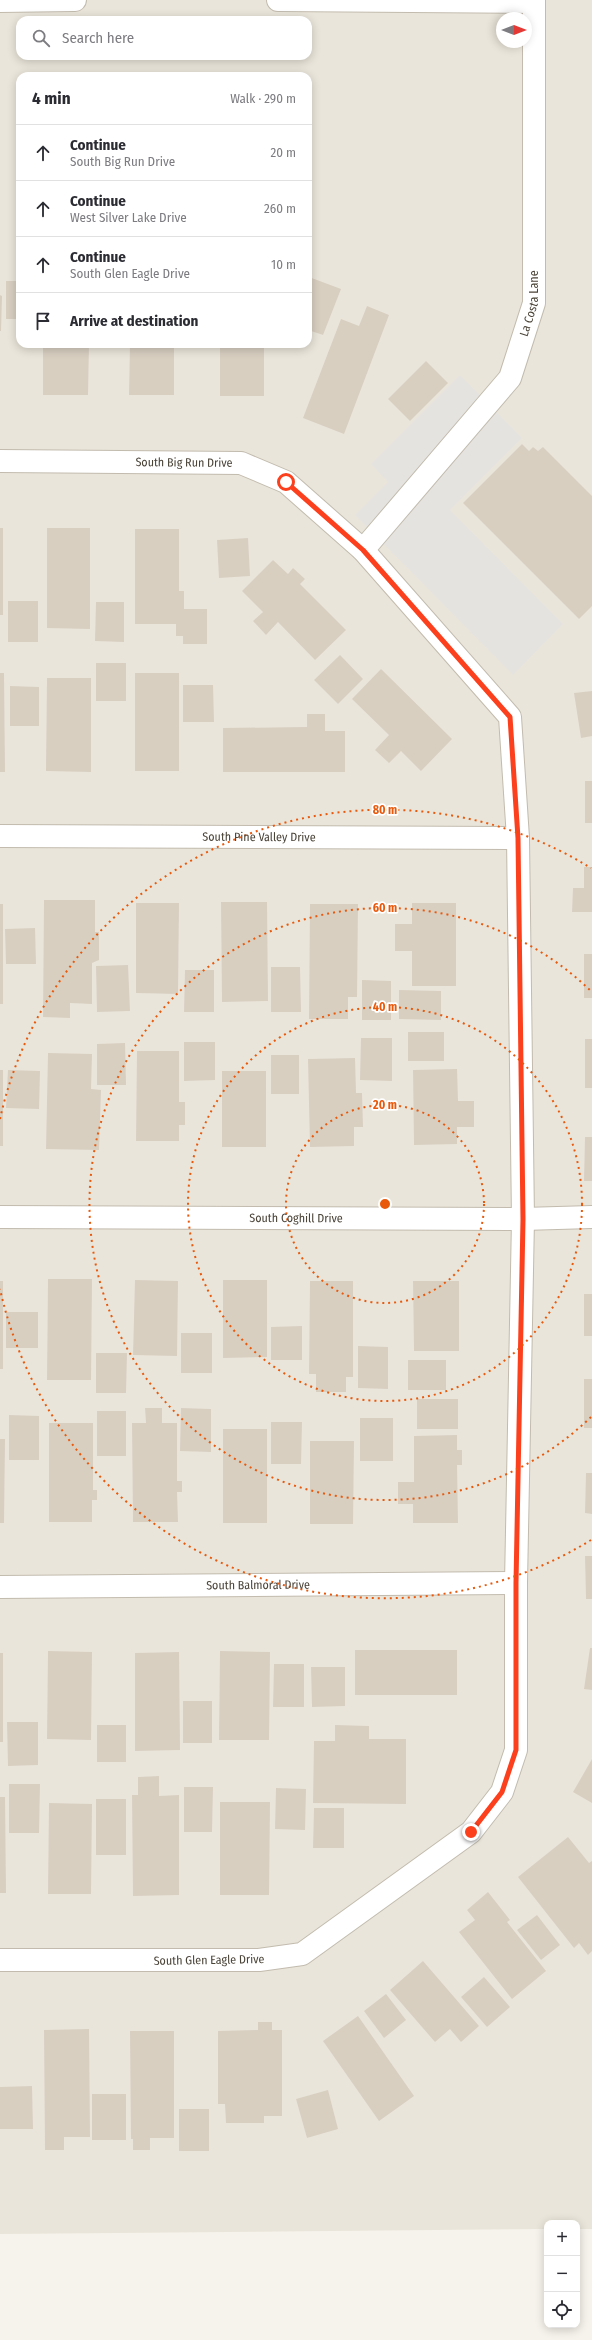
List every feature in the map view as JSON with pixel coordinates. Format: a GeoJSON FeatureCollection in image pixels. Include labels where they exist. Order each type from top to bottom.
{"type":"FeatureCollection","features":[{"type":"Feature","properties":{"kind":"street"},"geometry":{"type":"LineString","coordinates":[[0,1],[75,0]]}},
{"type":"Feature","properties":{"kind":"street"},"geometry":{"type":"LineString","coordinates":[[278,0],[534,1]]}},
{"type":"Feature","properties":{"kind":"street","name":"La Costa Lane"},"geometry":{"type":"LineString","coordinates":[[363,550],[510,378],[534,303],[534,1]]}},
{"type":"Feature","properties":{"kind":"street","name":"South Big Run Drive"},"geometry":{"type":"LineString","coordinates":[[0,460],[241,463],[286,482],[363,550],[510,717],[518,838],[523,1219]]}},
{"type":"Feature","properties":{"kind":"street","name":"South Pine Valley Drive"},"geometry":{"type":"LineString","coordinates":[[0,836],[518,838]]}},
{"type":"Feature","properties":{"kind":"street","name":"South Coghill Drive"},"geometry":{"type":"LineString","coordinates":[[0,1217],[523,1219],[592,1217]]}},
{"type":"Feature","properties":{"kind":"street","name":"South Glen Eagle Drive"},"geometry":{"type":"LineString","coordinates":[[0,1960],[259,1960],[302,1954],[471,1832],[502,1792],[516,1750],[516,1583],[523,1219]]}},
{"type":"Feature","properties":{"kind":"street","name":"South Balmoral Drive"},"geometry":{"type":"LineString","coordinates":[[0,1587],[516,1583]]}},
{"type":"Feature","properties":{"kind":"shaded area"},"geometry":{"type":"Polygon","coordinates":[[[0,0],[592,0],[592,2229],[580,2229],[580,2220],[544,2220],[544,2229],[0,2234],[0,0]]]}},
{"type":"Feature","properties":{"kind":"shaded area"},"geometry":{"type":"Polygon","coordinates":[[[460,375],[522,438],[450,510],[563,624],[513,675],[355,515],[388,482],[371,464],[460,375]]]}},
{"type":"Feature","properties":{"kind":"building"},"geometry":{"type":"Polygon","coordinates":[[[312,278],[341,289],[323,335],[312,331],[312,278]]]}},
{"type":"Feature","properties":{"kind":"building"},"geometry":{"type":"Polygon","coordinates":[[[6,281],[16,281],[16,319],[6,319],[6,281]]]}},
{"type":"Feature","properties":{"kind":"building"},"geometry":{"type":"Polygon","coordinates":[[[0,295],[2,296],[1,331],[0,331],[0,295]]]}},
{"type":"Feature","properties":{"kind":"building"},"geometry":{"type":"Polygon","coordinates":[[[367,306],[389,315],[344,434],[303,418],[341,319],[359,326],[367,306]]]}},
{"type":"Feature","properties":{"kind":"building"},"geometry":{"type":"Polygon","coordinates":[[[43,348],[89,348],[88,395],[43,395],[43,348]]]}},
{"type":"Feature","properties":{"kind":"building"},"geometry":{"type":"Polygon","coordinates":[[[130,348],[174,348],[174,395],[129,395],[130,348]]]}},
{"type":"Feature","properties":{"kind":"building"},"geometry":{"type":"Polygon","coordinates":[[[220,348],[264,348],[264,396],[220,396],[220,348]]]}},
{"type":"Feature","properties":{"kind":"building"},"geometry":{"type":"Polygon","coordinates":[[[426,361],[448,383],[410,421],[388,399],[426,361]]]}},
{"type":"Feature","properties":{"kind":"building"},"geometry":{"type":"Polygon","coordinates":[[[522,444],[529,451],[533,447],[538,451],[543,447],[592,496],[592,606],[579,619],[463,503],[522,444]]]}},
{"type":"Feature","properties":{"kind":"building"},"geometry":{"type":"Polygon","coordinates":[[[0,528],[3,528],[3,615],[0,615],[0,528]]]}},
{"type":"Feature","properties":{"kind":"building"},"geometry":{"type":"Polygon","coordinates":[[[47,528],[90,528],[90,629],[47,628],[47,528]]]}},
{"type":"Feature","properties":{"kind":"building"},"geometry":{"type":"Polygon","coordinates":[[[135,529],[179,529],[179,591],[184,591],[184,609],[207,609],[207,644],[183,644],[183,636],[176,636],[176,624],[135,624],[135,529]]]}},
{"type":"Feature","properties":{"kind":"building"},"geometry":{"type":"Polygon","coordinates":[[[248,538],[250,576],[219,578],[217,540],[248,538]]]}},
{"type":"Feature","properties":{"kind":"building"},"geometry":{"type":"Polygon","coordinates":[[[273,560],[288,574],[293,568],[305,579],[300,584],[346,630],[315,660],[278,622],[266,635],[253,621],[263,612],[242,591],[273,560]]]}},
{"type":"Feature","properties":{"kind":"building"},"geometry":{"type":"Polygon","coordinates":[[[8,601],[38,601],[38,642],[8,642],[8,601]]]}},
{"type":"Feature","properties":{"kind":"building"},"geometry":{"type":"Polygon","coordinates":[[[96,602],[124,602],[124,642],[95,641],[96,602]]]}},
{"type":"Feature","properties":{"kind":"building"},"geometry":{"type":"Polygon","coordinates":[[[340,655],[363,679],[338,704],[314,680],[340,655]]]}},
{"type":"Feature","properties":{"kind":"building"},"geometry":{"type":"Polygon","coordinates":[[[96,663],[126,663],[126,701],[96,701],[96,663]]]}},
{"type":"Feature","properties":{"kind":"building"},"geometry":{"type":"Polygon","coordinates":[[[381,669],[452,739],[421,771],[401,751],[389,763],[375,750],[389,735],[352,699],[381,669]]]}},
{"type":"Feature","properties":{"kind":"building"},"geometry":{"type":"Polygon","coordinates":[[[0,673],[4,673],[5,772],[0,772],[0,673]]]}},
{"type":"Feature","properties":{"kind":"building"},"geometry":{"type":"Polygon","coordinates":[[[135,673],[179,673],[179,771],[135,771],[135,673]]]}},
{"type":"Feature","properties":{"kind":"building"},"geometry":{"type":"Polygon","coordinates":[[[47,678],[91,678],[91,772],[46,771],[47,678]]]}},
{"type":"Feature","properties":{"kind":"building"},"geometry":{"type":"Polygon","coordinates":[[[183,685],[213,685],[214,722],[183,722],[183,685]]]}},
{"type":"Feature","properties":{"kind":"building"},"geometry":{"type":"Polygon","coordinates":[[[10,686],[39,687],[39,726],[10,726],[10,686]]]}},
{"type":"Feature","properties":{"kind":"building"},"geometry":{"type":"Polygon","coordinates":[[[592,691],[592,736],[581,738],[574,693],[592,691]]]}},
{"type":"Feature","properties":{"kind":"building"},"geometry":{"type":"Polygon","coordinates":[[[307,714],[325,714],[325,731],[345,731],[345,772],[223,772],[223,728],[307,727],[307,714]]]}},
{"type":"Feature","properties":{"kind":"building"},"geometry":{"type":"Polygon","coordinates":[[[585,781],[592,781],[592,823],[585,823],[585,781]]]}},
{"type":"Feature","properties":{"kind":"building"},"geometry":{"type":"Polygon","coordinates":[[[584,867],[592,867],[592,912],[572,912],[573,888],[584,888],[584,867]]]}},
{"type":"Feature","properties":{"kind":"building"},"geometry":{"type":"Polygon","coordinates":[[[44,900],[95,900],[95,932],[99,932],[99,960],[92,963],[92,1004],[70,1003],[70,1018],[43,1017],[44,900]]]}},
{"type":"Feature","properties":{"kind":"building"},"geometry":{"type":"Polygon","coordinates":[[[221,902],[267,902],[268,1001],[222,1002],[221,902]]]}},
{"type":"Feature","properties":{"kind":"building"},"geometry":{"type":"Polygon","coordinates":[[[136,903],[179,903],[178,994],[136,993],[136,903]]]}},
{"type":"Feature","properties":{"kind":"building"},"geometry":{"type":"Polygon","coordinates":[[[412,903],[456,903],[456,986],[412,986],[412,951],[395,951],[395,924],[412,924],[412,903]]]}},
{"type":"Feature","properties":{"kind":"building"},"geometry":{"type":"Polygon","coordinates":[[[0,904],[3,904],[3,1004],[0,1004],[0,904]]]}},
{"type":"Feature","properties":{"kind":"building"},"geometry":{"type":"Polygon","coordinates":[[[310,904],[358,904],[357,997],[348,997],[348,1019],[309,1019],[310,904]]]}},
{"type":"Feature","properties":{"kind":"building"},"geometry":{"type":"Polygon","coordinates":[[[35,928],[36,964],[6,964],[5,929],[35,928]]]}},
{"type":"Feature","properties":{"kind":"building"},"geometry":{"type":"Polygon","coordinates":[[[584,954],[592,954],[592,998],[584,998],[584,954]]]}},
{"type":"Feature","properties":{"kind":"building"},"geometry":{"type":"Polygon","coordinates":[[[128,965],[130,1011],[97,1012],[96,966],[128,965]]]}},
{"type":"Feature","properties":{"kind":"building"},"geometry":{"type":"Polygon","coordinates":[[[271,967],[300,967],[301,1012],[271,1012],[271,967]]]}},
{"type":"Feature","properties":{"kind":"building"},"geometry":{"type":"Polygon","coordinates":[[[185,970],[214,970],[214,1012],[184,1012],[185,970]]]}},
{"type":"Feature","properties":{"kind":"building"},"geometry":{"type":"Polygon","coordinates":[[[362,980],[391,981],[391,1020],[362,1020],[362,980]]]}},
{"type":"Feature","properties":{"kind":"building"},"geometry":{"type":"Polygon","coordinates":[[[399,990],[441,991],[441,1020],[399,1019],[399,990]]]}},
{"type":"Feature","properties":{"kind":"building"},"geometry":{"type":"Polygon","coordinates":[[[408,1032],[444,1032],[444,1061],[408,1061],[408,1032]]]}},
{"type":"Feature","properties":{"kind":"building"},"geometry":{"type":"Polygon","coordinates":[[[361,1038],[392,1038],[392,1081],[360,1080],[361,1038]]]}},
{"type":"Feature","properties":{"kind":"building"},"geometry":{"type":"Polygon","coordinates":[[[585,1039],[592,1039],[592,1088],[585,1088],[585,1039]]]}},
{"type":"Feature","properties":{"kind":"building"},"geometry":{"type":"Polygon","coordinates":[[[184,1042],[215,1042],[215,1080],[184,1081],[184,1042]]]}},
{"type":"Feature","properties":{"kind":"building"},"geometry":{"type":"Polygon","coordinates":[[[125,1043],[126,1085],[97,1085],[97,1044],[125,1043]]]}},
{"type":"Feature","properties":{"kind":"building"},"geometry":{"type":"Polygon","coordinates":[[[137,1051],[179,1051],[179,1102],[185,1102],[185,1125],[179,1125],[179,1141],[136,1141],[137,1051]]]}},
{"type":"Feature","properties":{"kind":"building"},"geometry":{"type":"Polygon","coordinates":[[[48,1053],[92,1054],[91,1089],[101,1090],[99,1150],[46,1149],[48,1053]]]}},
{"type":"Feature","properties":{"kind":"building"},"geometry":{"type":"Polygon","coordinates":[[[271,1055],[299,1055],[299,1094],[271,1094],[271,1055]]]}},
{"type":"Feature","properties":{"kind":"building"},"geometry":{"type":"Polygon","coordinates":[[[355,1058],[356,1093],[362,1093],[363,1127],[354,1127],[354,1146],[310,1147],[308,1059],[355,1058]]]}},
{"type":"Feature","properties":{"kind":"building"},"geometry":{"type":"Polygon","coordinates":[[[457,1069],[458,1101],[474,1101],[474,1127],[457,1127],[457,1144],[414,1145],[413,1070],[457,1069]]]}},
{"type":"Feature","properties":{"kind":"building"},"geometry":{"type":"Polygon","coordinates":[[[0,1070],[3,1070],[3,1146],[0,1146],[0,1070]]]}},
{"type":"Feature","properties":{"kind":"building"},"geometry":{"type":"Polygon","coordinates":[[[8,1070],[40,1071],[39,1109],[6,1108],[8,1070]]]}},
{"type":"Feature","properties":{"kind":"building"},"geometry":{"type":"Polygon","coordinates":[[[222,1071],[266,1071],[266,1147],[222,1147],[222,1071]]]}},
{"type":"Feature","properties":{"kind":"building"},"geometry":{"type":"Polygon","coordinates":[[[585,1137],[592,1137],[592,1181],[584,1181],[585,1137]]]}},
{"type":"Feature","properties":{"kind":"building"},"geometry":{"type":"Polygon","coordinates":[[[48,1279],[92,1279],[91,1380],[47,1380],[48,1279]]]}},
{"type":"Feature","properties":{"kind":"building"},"geometry":{"type":"Polygon","coordinates":[[[135,1280],[178,1281],[177,1356],[133,1355],[135,1280]]]}},
{"type":"Feature","properties":{"kind":"building"},"geometry":{"type":"Polygon","coordinates":[[[223,1280],[267,1280],[267,1357],[223,1358],[223,1280]]]}},
{"type":"Feature","properties":{"kind":"building"},"geometry":{"type":"Polygon","coordinates":[[[0,1281],[3,1281],[3,1369],[0,1369],[0,1281]]]}},
{"type":"Feature","properties":{"kind":"building"},"geometry":{"type":"Polygon","coordinates":[[[310,1281],[353,1281],[353,1377],[346,1377],[346,1392],[316,1392],[316,1374],[309,1374],[310,1281]]]}},
{"type":"Feature","properties":{"kind":"building"},"geometry":{"type":"Polygon","coordinates":[[[413,1281],[459,1281],[459,1351],[414,1351],[413,1281]]]}},
{"type":"Feature","properties":{"kind":"building"},"geometry":{"type":"Polygon","coordinates":[[[584,1294],[592,1294],[592,1336],[584,1336],[584,1294]]]}},
{"type":"Feature","properties":{"kind":"building"},"geometry":{"type":"Polygon","coordinates":[[[6,1312],[38,1312],[38,1348],[6,1348],[6,1312]]]}},
{"type":"Feature","properties":{"kind":"building"},"geometry":{"type":"Polygon","coordinates":[[[302,1326],[302,1360],[271,1360],[271,1327],[302,1326]]]}},
{"type":"Feature","properties":{"kind":"building"},"geometry":{"type":"Polygon","coordinates":[[[181,1333],[212,1333],[212,1373],[181,1373],[181,1333]]]}},
{"type":"Feature","properties":{"kind":"building"},"geometry":{"type":"Polygon","coordinates":[[[358,1346],[388,1347],[388,1389],[358,1388],[358,1346]]]}},
{"type":"Feature","properties":{"kind":"building"},"geometry":{"type":"Polygon","coordinates":[[[96,1353],[127,1353],[126,1393],[96,1393],[96,1353]]]}},
{"type":"Feature","properties":{"kind":"building"},"geometry":{"type":"Polygon","coordinates":[[[408,1360],[446,1360],[446,1390],[408,1390],[408,1360]]]}},
{"type":"Feature","properties":{"kind":"building"},"geometry":{"type":"Polygon","coordinates":[[[584,1379],[592,1379],[592,1428],[584,1428],[584,1379]]]}},
{"type":"Feature","properties":{"kind":"building"},"geometry":{"type":"Polygon","coordinates":[[[417,1399],[458,1399],[458,1429],[417,1429],[417,1399]]]}},
{"type":"Feature","properties":{"kind":"building"},"geometry":{"type":"Polygon","coordinates":[[[145,1408],[162,1408],[162,1423],[177,1423],[177,1481],[182,1481],[182,1492],[177,1492],[178,1522],[133,1522],[132,1423],[146,1423],[145,1408]]]}},
{"type":"Feature","properties":{"kind":"building"},"geometry":{"type":"Polygon","coordinates":[[[181,1408],[211,1409],[211,1452],[180,1451],[181,1408]]]}},
{"type":"Feature","properties":{"kind":"building"},"geometry":{"type":"Polygon","coordinates":[[[97,1411],[126,1411],[126,1456],[97,1456],[97,1411]]]}},
{"type":"Feature","properties":{"kind":"building"},"geometry":{"type":"Polygon","coordinates":[[[9,1415],[39,1416],[39,1460],[9,1460],[9,1415]]]}},
{"type":"Feature","properties":{"kind":"building"},"geometry":{"type":"Polygon","coordinates":[[[360,1418],[393,1418],[393,1461],[360,1461],[360,1418]]]}},
{"type":"Feature","properties":{"kind":"building"},"geometry":{"type":"Polygon","coordinates":[[[271,1422],[302,1422],[301,1464],[271,1464],[271,1422]]]}},
{"type":"Feature","properties":{"kind":"building"},"geometry":{"type":"Polygon","coordinates":[[[49,1423],[93,1423],[93,1490],[97,1490],[97,1500],[92,1500],[92,1522],[49,1522],[49,1423]]]}},
{"type":"Feature","properties":{"kind":"building"},"geometry":{"type":"Polygon","coordinates":[[[223,1429],[267,1429],[267,1523],[223,1523],[223,1429]]]}},
{"type":"Feature","properties":{"kind":"building"},"geometry":{"type":"Polygon","coordinates":[[[457,1435],[457,1450],[462,1450],[462,1465],[457,1465],[458,1523],[413,1523],[413,1504],[398,1504],[398,1482],[414,1482],[414,1436],[457,1435]]]}},
{"type":"Feature","properties":{"kind":"building"},"geometry":{"type":"Polygon","coordinates":[[[0,1439],[5,1439],[4,1523],[0,1523],[0,1439]]]}},
{"type":"Feature","properties":{"kind":"building"},"geometry":{"type":"Polygon","coordinates":[[[310,1441],[354,1441],[353,1524],[310,1524],[310,1441]]]}},
{"type":"Feature","properties":{"kind":"building"},"geometry":{"type":"Polygon","coordinates":[[[586,1473],[592,1473],[592,1514],[585,1513],[586,1473]]]}},
{"type":"Feature","properties":{"kind":"building"},"geometry":{"type":"Polygon","coordinates":[[[585,1556],[592,1556],[592,1599],[586,1599],[585,1556]]]}},
{"type":"Feature","properties":{"kind":"building"},"geometry":{"type":"Polygon","coordinates":[[[590,1648],[592,1648],[592,1690],[584,1689],[590,1648]]]}},
{"type":"Feature","properties":{"kind":"building"},"geometry":{"type":"Polygon","coordinates":[[[355,1650],[457,1650],[457,1695],[355,1695],[355,1650]]]}},
{"type":"Feature","properties":{"kind":"building"},"geometry":{"type":"Polygon","coordinates":[[[48,1651],[92,1652],[91,1740],[47,1739],[48,1651]]]}},
{"type":"Feature","properties":{"kind":"building"},"geometry":{"type":"Polygon","coordinates":[[[220,1651],[270,1652],[269,1740],[219,1740],[220,1651]]]}},
{"type":"Feature","properties":{"kind":"building"},"geometry":{"type":"Polygon","coordinates":[[[179,1652],[180,1750],[135,1751],[135,1653],[179,1652]]]}},
{"type":"Feature","properties":{"kind":"building"},"geometry":{"type":"Polygon","coordinates":[[[0,1653],[3,1653],[3,1742],[0,1742],[0,1653]]]}},
{"type":"Feature","properties":{"kind":"building"},"geometry":{"type":"Polygon","coordinates":[[[274,1664],[304,1664],[304,1707],[273,1707],[274,1664]]]}},
{"type":"Feature","properties":{"kind":"building"},"geometry":{"type":"Polygon","coordinates":[[[311,1667],[345,1667],[345,1706],[312,1707],[311,1667]]]}},
{"type":"Feature","properties":{"kind":"building"},"geometry":{"type":"Polygon","coordinates":[[[183,1701],[212,1701],[212,1743],[183,1743],[183,1701]]]}},
{"type":"Feature","properties":{"kind":"building"},"geometry":{"type":"Polygon","coordinates":[[[7,1722],[38,1722],[38,1765],[8,1766],[7,1722]]]}},
{"type":"Feature","properties":{"kind":"building"},"geometry":{"type":"Polygon","coordinates":[[[97,1725],[126,1725],[126,1762],[97,1762],[97,1725]]]}},
{"type":"Feature","properties":{"kind":"building"},"geometry":{"type":"Polygon","coordinates":[[[335,1725],[369,1726],[369,1739],[406,1739],[406,1804],[313,1803],[314,1741],[335,1741],[335,1725]]]}},
{"type":"Feature","properties":{"kind":"building"},"geometry":{"type":"Polygon","coordinates":[[[592,1759],[592,1803],[573,1792],[592,1759]]]}},
{"type":"Feature","properties":{"kind":"building"},"geometry":{"type":"Polygon","coordinates":[[[159,1776],[159,1796],[179,1795],[179,1895],[133,1896],[132,1795],[138,1795],[138,1777],[159,1776]]]}},
{"type":"Feature","properties":{"kind":"building"},"geometry":{"type":"Polygon","coordinates":[[[9,1784],[40,1784],[39,1833],[9,1833],[9,1784]]]}},
{"type":"Feature","properties":{"kind":"building"},"geometry":{"type":"Polygon","coordinates":[[[184,1787],[213,1787],[212,1832],[184,1832],[184,1787]]]}},
{"type":"Feature","properties":{"kind":"building"},"geometry":{"type":"Polygon","coordinates":[[[276,1788],[306,1789],[305,1830],[275,1829],[276,1788]]]}},
{"type":"Feature","properties":{"kind":"building"},"geometry":{"type":"Polygon","coordinates":[[[0,1797],[5,1797],[6,1893],[0,1893],[0,1797]]]}},
{"type":"Feature","properties":{"kind":"building"},"geometry":{"type":"Polygon","coordinates":[[[96,1799],[126,1799],[126,1855],[96,1855],[96,1799]]]}},
{"type":"Feature","properties":{"kind":"building"},"geometry":{"type":"Polygon","coordinates":[[[220,1802],[270,1802],[269,1895],[220,1895],[220,1802]]]}},
{"type":"Feature","properties":{"kind":"building"},"geometry":{"type":"Polygon","coordinates":[[[49,1803],[92,1804],[91,1894],[48,1894],[49,1803]]]}},
{"type":"Feature","properties":{"kind":"building"},"geometry":{"type":"Polygon","coordinates":[[[314,1808],[344,1808],[344,1848],[313,1848],[314,1808]]]}},
{"type":"Feature","properties":{"kind":"building"},"geometry":{"type":"Polygon","coordinates":[[[568,1837],[589,1863],[592,1861],[592,1951],[588,1955],[579,1943],[574,1948],[518,1877],[568,1837]]]}},
{"type":"Feature","properties":{"kind":"building"},"geometry":{"type":"Polygon","coordinates":[[[488,1892],[510,1920],[507,1922],[546,1971],[512,1999],[459,1932],[475,1920],[467,1910],[488,1892]]]}},
{"type":"Feature","properties":{"kind":"building"},"geometry":{"type":"Polygon","coordinates":[[[537,1915],[560,1945],[541,1960],[517,1930],[537,1915]]]}},
{"type":"Feature","properties":{"kind":"building"},"geometry":{"type":"Polygon","coordinates":[[[423,1961],[479,2026],[461,2042],[450,2029],[435,2042],[390,1990],[423,1961]]]}},
{"type":"Feature","properties":{"kind":"building"},"geometry":{"type":"Polygon","coordinates":[[[484,1977],[510,2007],[487,2027],[461,1997],[484,1977]]]}},
{"type":"Feature","properties":{"kind":"building"},"geometry":{"type":"Polygon","coordinates":[[[386,1994],[406,2020],[384,2038],[364,2011],[386,1994]]]}},
{"type":"Feature","properties":{"kind":"building"},"geometry":{"type":"Polygon","coordinates":[[[358,2016],[414,2096],[379,2121],[323,2041],[358,2016]]]}},
{"type":"Feature","properties":{"kind":"building"},"geometry":{"type":"Polygon","coordinates":[[[258,2022],[272,2022],[272,2030],[282,2030],[282,2116],[264,2116],[264,2123],[226,2123],[225,2104],[218,2104],[218,2031],[258,2030],[258,2022]]]}},
{"type":"Feature","properties":{"kind":"building"},"geometry":{"type":"Polygon","coordinates":[[[89,2029],[90,2137],[64,2137],[64,2150],[45,2150],[44,2030],[89,2029]]]}},
{"type":"Feature","properties":{"kind":"building"},"geometry":{"type":"Polygon","coordinates":[[[130,2031],[174,2031],[174,2138],[150,2138],[150,2150],[133,2150],[133,2139],[131,2139],[130,2031]]]}},
{"type":"Feature","properties":{"kind":"building"},"geometry":{"type":"Polygon","coordinates":[[[32,2086],[33,2129],[0,2129],[0,2087],[32,2086]]]}},
{"type":"Feature","properties":{"kind":"building"},"geometry":{"type":"Polygon","coordinates":[[[328,2090],[338,2129],[307,2138],[296,2099],[328,2090]]]}},
{"type":"Feature","properties":{"kind":"building"},"geometry":{"type":"Polygon","coordinates":[[[92,2094],[126,2094],[126,2140],[92,2140],[92,2094]]]}},
{"type":"Feature","properties":{"kind":"building"},"geometry":{"type":"Polygon","coordinates":[[[179,2109],[209,2109],[209,2151],[179,2151],[179,2109]]]}},
{"type":"Feature","properties":{"kind":"route"},"geometry":{"type":"LineString","coordinates":[[286,482],[363,550],[510,717],[518,838],[523,1219],[516,1583],[516,1750],[502,1792],[471,1832]]}}]}
